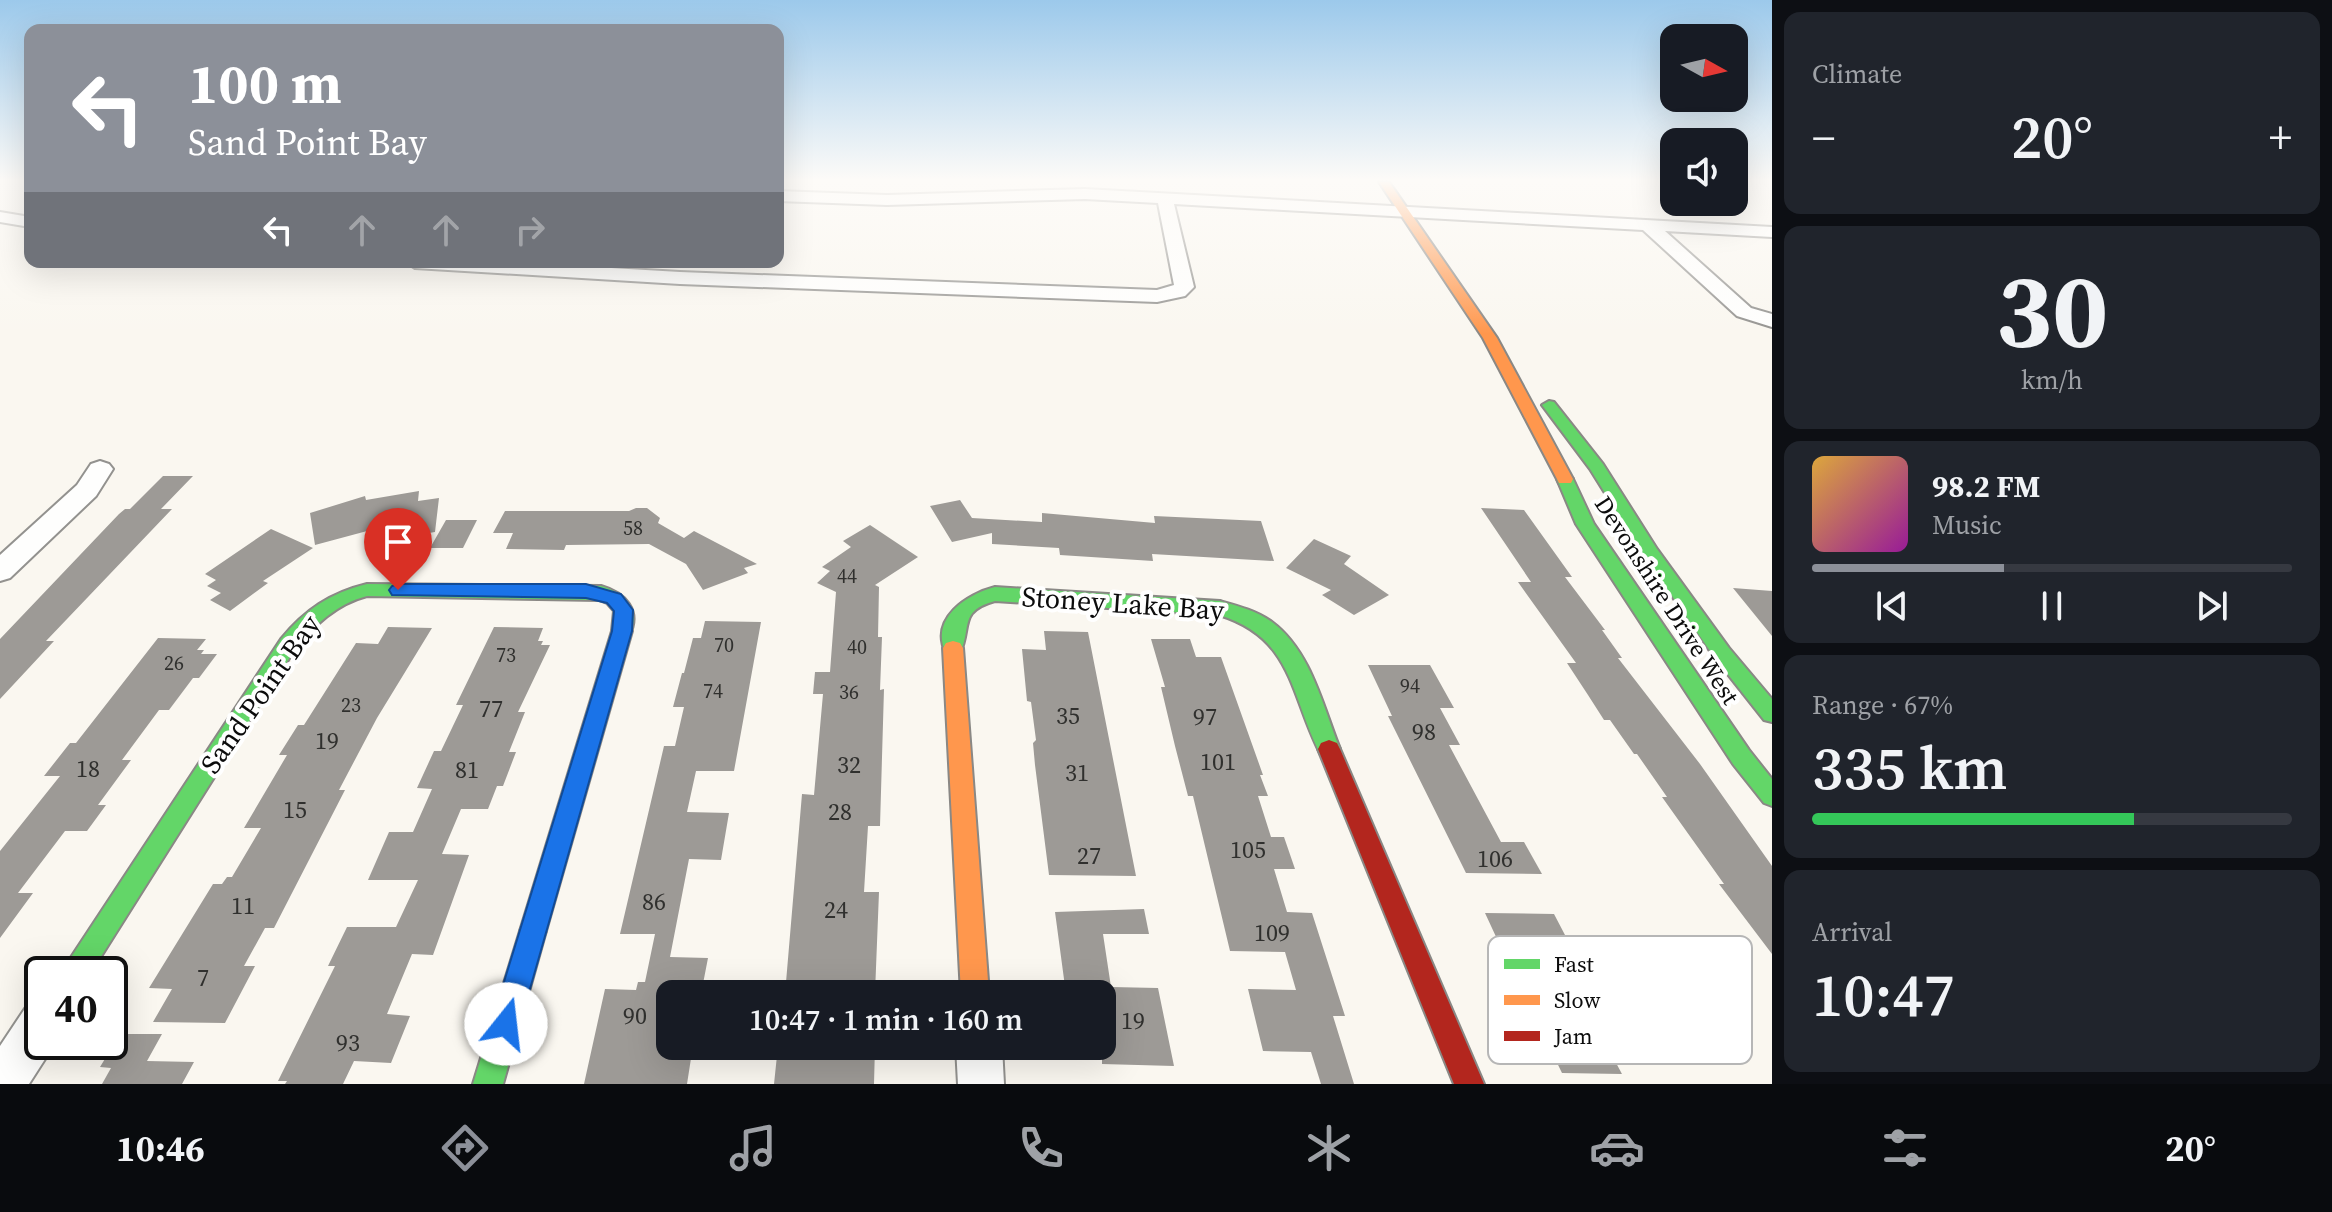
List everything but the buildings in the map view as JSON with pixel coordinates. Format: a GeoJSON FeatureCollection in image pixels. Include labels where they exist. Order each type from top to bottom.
{"type":"FeatureCollection","features":[{"type":"Feature","properties":{"kind":"street"},"geometry":{"type":"LineString","coordinates":[[548,268],[1157,296],[1178,292],[1184,287],[1172,233]]}},
{"type":"Feature","properties":{"kind":"street","name":"Devonshire Drive West"},"geometry":{"type":"LineString","coordinates":[[1419,233],[1490,338],[1512,384],[1558,463],[1585,524],[1741,757],[1772,796]]}},
{"type":"Feature","properties":{"kind":"street"},"geometry":{"type":"LineString","coordinates":[[1656,233],[1744,312],[1772,321]]}},
{"type":"Feature","properties":{"kind":"street","name":"Devonshire Drive West"},"geometry":{"type":"LineString","coordinates":[[1490,338],[1533,385],[1597,467],[1651,553],[1704,628],[1772,714]]}},
{"type":"Feature","properties":{"kind":"street"},"geometry":{"type":"LineString","coordinates":[[0,547],[63,490],[100,469],[87,490],[0,571]]}},
{"type":"Feature","properties":{"kind":"street","name":"Sand Point Bay"},"geometry":{"type":"LineString","coordinates":[[86,956],[288,644],[315,610],[332,599],[367,590],[601,593],[614,598],[624,610],[622,631],[488,1084]]}},
{"type":"Feature","properties":{"kind":"street","name":"Stoney Lake Bay"},"geometry":{"type":"LineString","coordinates":[[974,980],[952,634],[959,611],[980,596],[995,594],[1231,610],[1255,616],[1285,644],[1469,1084]]}},
{"type":"Feature","properties":{"kind":"street"},"geometry":{"type":"LineString","coordinates":[[2,1084],[24,1050]]}},
{"type":"Feature","properties":{"kind":"street"},"geometry":{"type":"LineString","coordinates":[[980,1060],[981,1084]]}},
{"type":"Feature","properties":{"kind":"traffic: fast"},"geometry":{"type":"LineString","coordinates":[[1549,405],[1597,467],[1651,553],[1722,653],[1772,714]]}},
{"type":"Feature","properties":{"kind":"traffic: fast"},"geometry":{"type":"LineString","coordinates":[[1565,479],[1585,524],[1741,757],[1772,796]]}},
{"type":"Feature","properties":{"kind":"traffic: fast"},"geometry":{"type":"LineString","coordinates":[[86,956],[288,644],[313,616],[332,603],[367,590],[601,593],[614,598],[624,610],[622,631]]}},
{"type":"Feature","properties":{"kind":"traffic: fast"},"geometry":{"type":"LineString","coordinates":[[953,648],[954,628],[962,612],[976,600],[995,594],[1220,608],[1265,627],[1281,642],[1303,680],[1329,749]]}},
{"type":"Feature","properties":{"kind":"traffic: fast"},"geometry":{"type":"LineString","coordinates":[[488,1084],[533,931]]}},
{"type":"Feature","properties":{"kind":"traffic: slow"},"geometry":{"type":"LineString","coordinates":[[1418,233],[1490,338],[1565,479]]}},
{"type":"Feature","properties":{"kind":"traffic: slow"},"geometry":{"type":"LineString","coordinates":[[953,648],[974,980]]}},
{"type":"Feature","properties":{"kind":"traffic: jam"},"geometry":{"type":"LineString","coordinates":[[533,931],[622,631]]}},
{"type":"Feature","properties":{"kind":"traffic: jam"},"geometry":{"type":"LineString","coordinates":[[1329,749],[1469,1084]]}},
{"type":"Feature","properties":{"kind":"route"},"geometry":{"type":"LineString","coordinates":[[398,590],[586,591],[614,598],[624,610],[622,631],[506,1024]]}}]}
